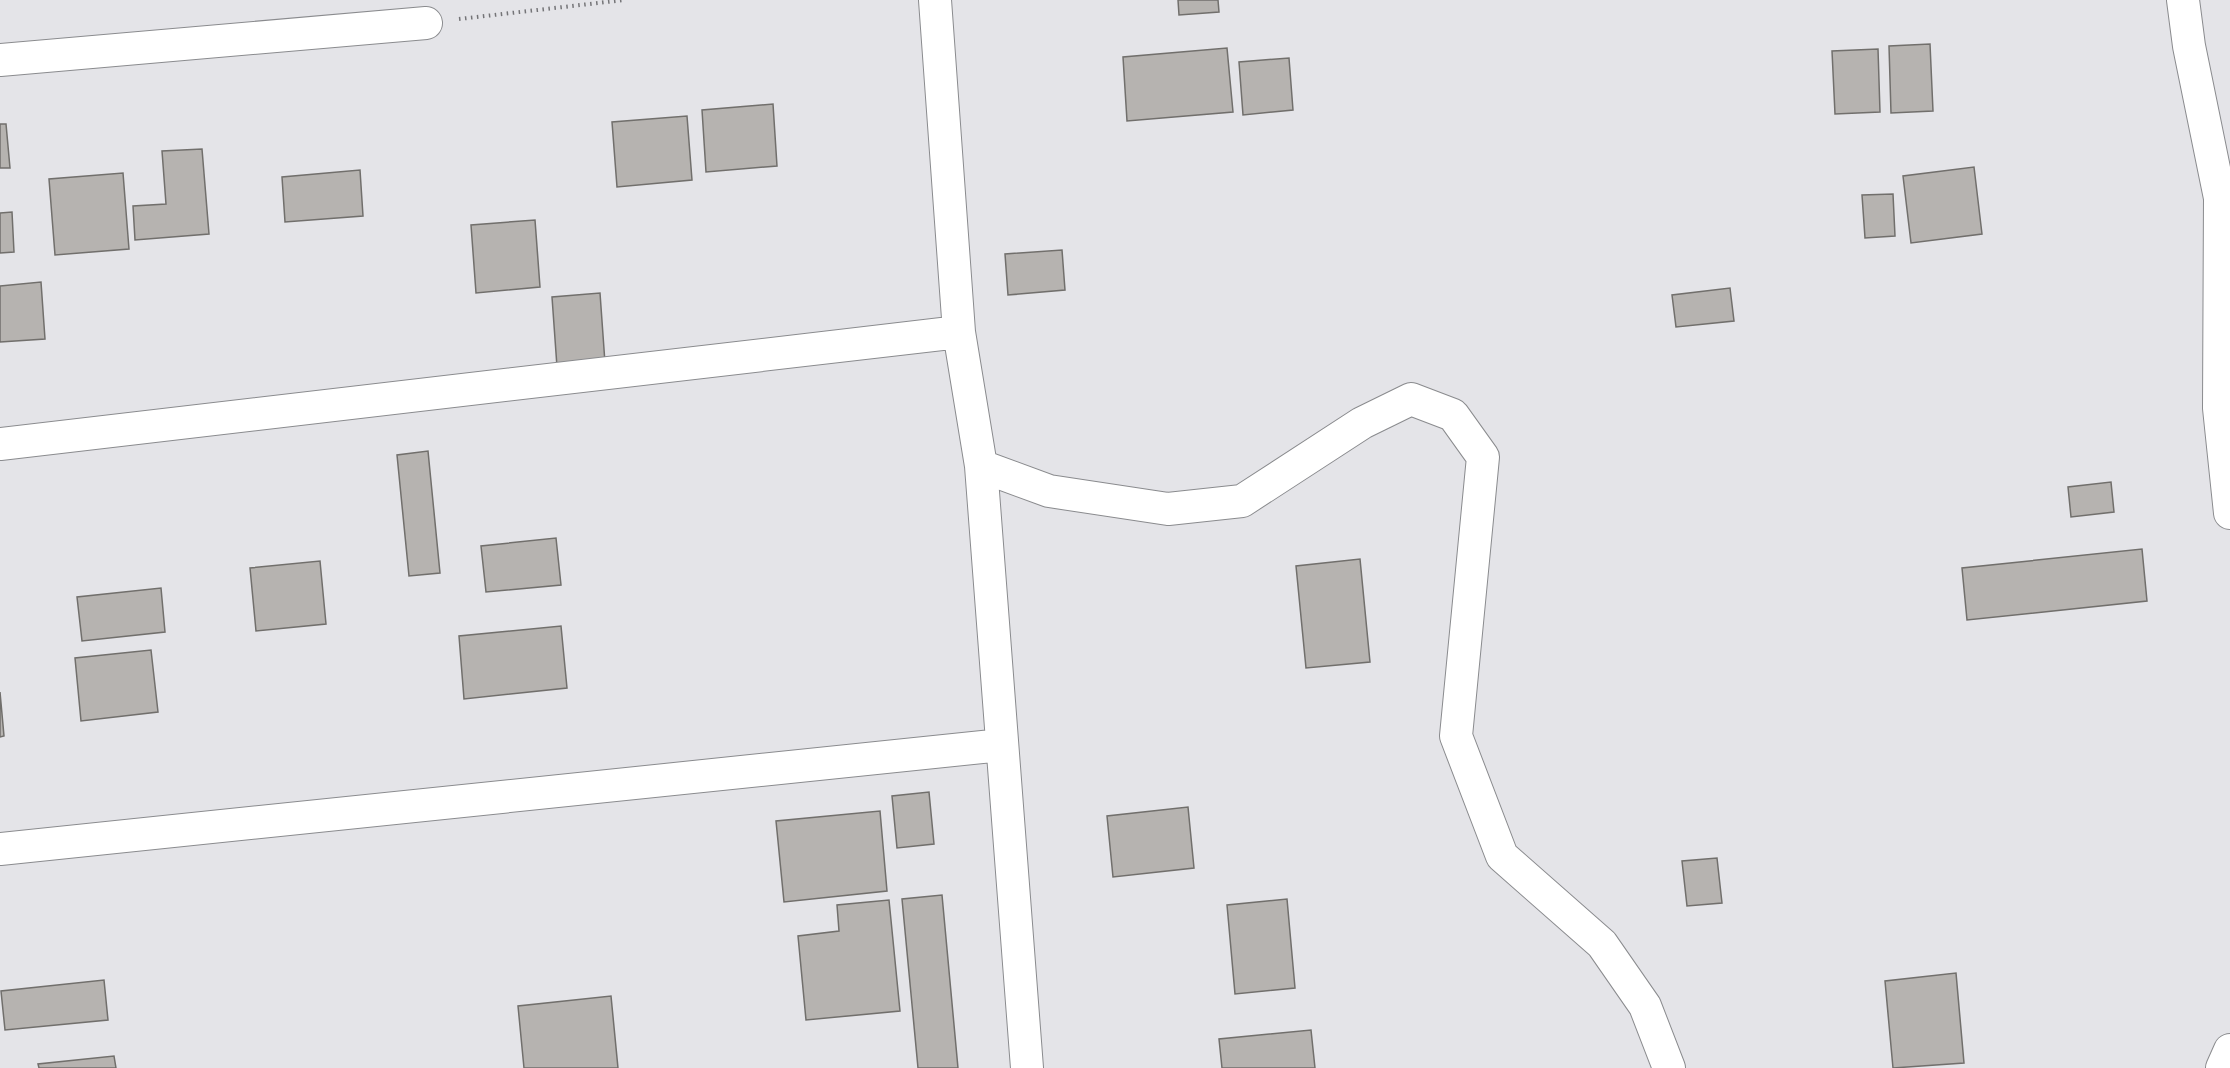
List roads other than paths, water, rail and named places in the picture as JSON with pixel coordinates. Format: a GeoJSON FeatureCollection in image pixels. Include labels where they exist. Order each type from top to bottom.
{"type":"FeatureCollection","features":[{"type":"Feature","properties":{"kind":"street"},"geometry":{"type":"LineString","coordinates":[[935,0],[959,332],[981,466],[1027,1068]]}},
{"type":"Feature","properties":{"kind":"street"},"geometry":{"type":"LineString","coordinates":[[2183,0],[2189,46],[2220,198],[2219,408],[2230,513]]}},
{"type":"Feature","properties":{"kind":"street"},"geometry":{"type":"LineString","coordinates":[[0,60],[426,23]]}},
{"type":"Feature","properties":{"kind":"street"},"geometry":{"type":"LineString","coordinates":[[0,444],[959,332]]}},
{"type":"Feature","properties":{"kind":"street"},"geometry":{"type":"LineString","coordinates":[[981,466],[1049,491],[1168,509],[1242,501],[1362,423],[1411,399],[1453,415],[1483,457],[1456,736],[1502,856],[1602,944],[1645,1006],[1669,1068]]}},
{"type":"Feature","properties":{"kind":"street"},"geometry":{"type":"LineString","coordinates":[[0,849],[1002,745]]}},
{"type":"Feature","properties":{"kind":"street"},"geometry":{"type":"LineString","coordinates":[[2222,1068],[2230,1050]]}}]}
